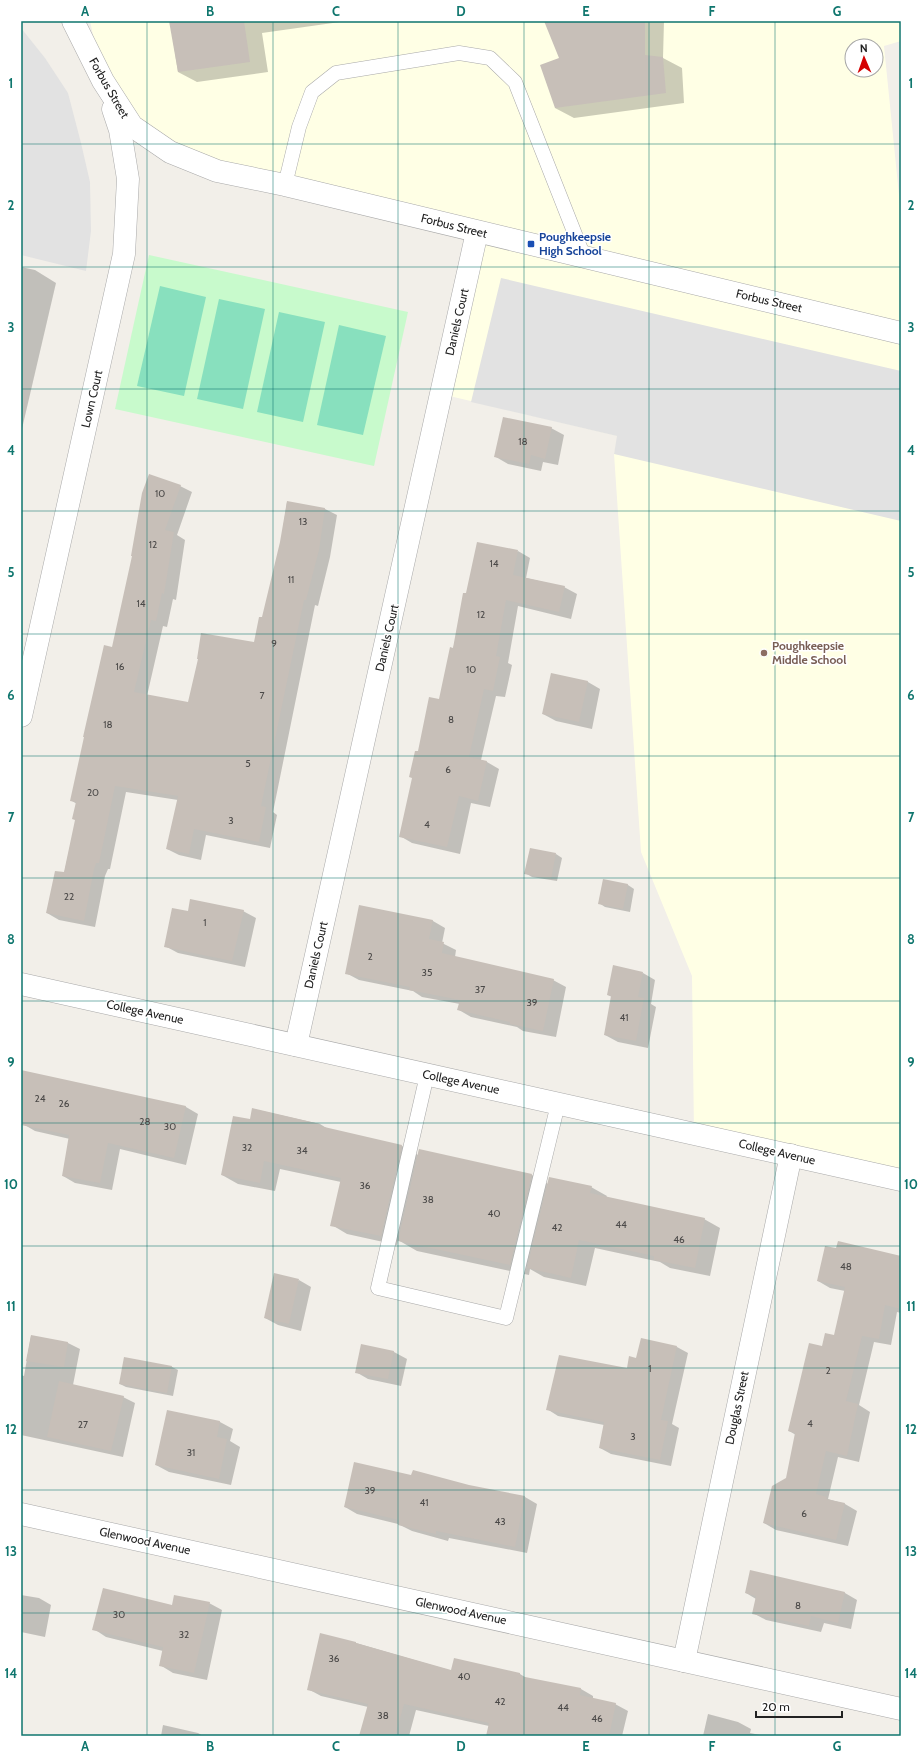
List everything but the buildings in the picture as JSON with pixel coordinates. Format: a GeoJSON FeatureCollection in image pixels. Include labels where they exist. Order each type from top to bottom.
{"type":"FeatureCollection","features":[{"type":"Feature","properties":{"kind":"street","name":"Forbus Street"},"geometry":{"type":"LineString","coordinates":[[74,21],[103,81],[132,126],[170,152],[216,171],[285,185],[901,333]]}},
{"type":"Feature","properties":{"kind":"street"},"geometry":{"type":"LineString","coordinates":[[90,21],[103,81]]}},
{"type":"Feature","properties":{"kind":"street","name":"Lown Court"},"geometry":{"type":"LineString","coordinates":[[21,716],[124,254],[128,179],[120,130],[103,81]]}},
{"type":"Feature","properties":{"kind":"street","name":"Daniels Court"},"geometry":{"type":"LineString","coordinates":[[296,1045],[477,232]]}},
{"type":"Feature","properties":{"kind":"street","name":"College Avenue"},"geometry":{"type":"LineString","coordinates":[[21,984],[901,1180]]}},
{"type":"Feature","properties":{"kind":"street","name":"Douglas Street"},"geometry":{"type":"LineString","coordinates":[[684,1660],[791,1155]]}},
{"type":"Feature","properties":{"kind":"street","name":"Glenwood Avenue"},"geometry":{"type":"LineString","coordinates":[[21,1514],[901,1709]]}},
{"type":"Feature","properties":{"kind":"lane"},"geometry":{"type":"LineString","coordinates":[[285,185],[298,127],[312,92],[336,73],[459,53],[490,58],[515,82],[584,257]]}},
{"type":"Feature","properties":{"kind":"lane"},"geometry":{"type":"LineString","coordinates":[[427,1075],[378,1288],[506,1318],[558,1104]]}},
{"type":"Feature","properties":{"kind":"shaded area"},"geometry":{"type":"Polygon","coordinates":[[[90,21],[901,21],[901,41],[884,46],[901,215],[901,1180],[694,1134],[692,976],[641,852],[614,454],[618,436],[441,394],[477,232],[170,152],[103,81],[90,21]]]}},
{"type":"Feature","properties":{"kind":"shaded area"},"geometry":{"type":"Polygon","coordinates":[[[21,28],[45,58],[68,93],[90,182],[91,231],[86,271],[21,255],[21,28]]]}},
{"type":"Feature","properties":{"kind":"shaded area"},"geometry":{"type":"Polygon","coordinates":[[[501,278],[901,371],[901,521],[614,454],[617,436],[471,402],[501,278]]]}},
{"type":"Feature","properties":{"kind":"green space"},"geometry":{"type":"Polygon","coordinates":[[[149,255],[408,312],[374,466],[115,409],[149,255]]]}},
{"type":"Feature","properties":{"kind":"green space"},"geometry":{"type":"Polygon","coordinates":[[[160,286],[206,297],[184,396],[137,386],[160,286]]]}},
{"type":"Feature","properties":{"kind":"green space"},"geometry":{"type":"Polygon","coordinates":[[[219,299],[265,309],[243,409],[197,399],[219,299]]]}},
{"type":"Feature","properties":{"kind":"green space"},"geometry":{"type":"Polygon","coordinates":[[[279,312],[325,322],[303,422],[257,412],[279,312]]]}},
{"type":"Feature","properties":{"kind":"green space"},"geometry":{"type":"Polygon","coordinates":[[[339,325],[386,336],[363,435],[317,425],[339,325]]]}},
{"type":"Feature","properties":{"kind":"place","name":"Poughkeepsie High School"},"geometry":{"type":"Point","coordinates":[531,244]}},
{"type":"Feature","properties":{"kind":"place","name":"Poughkeepsie Middle School"},"geometry":{"type":"Point","coordinates":[764,653]}}]}
